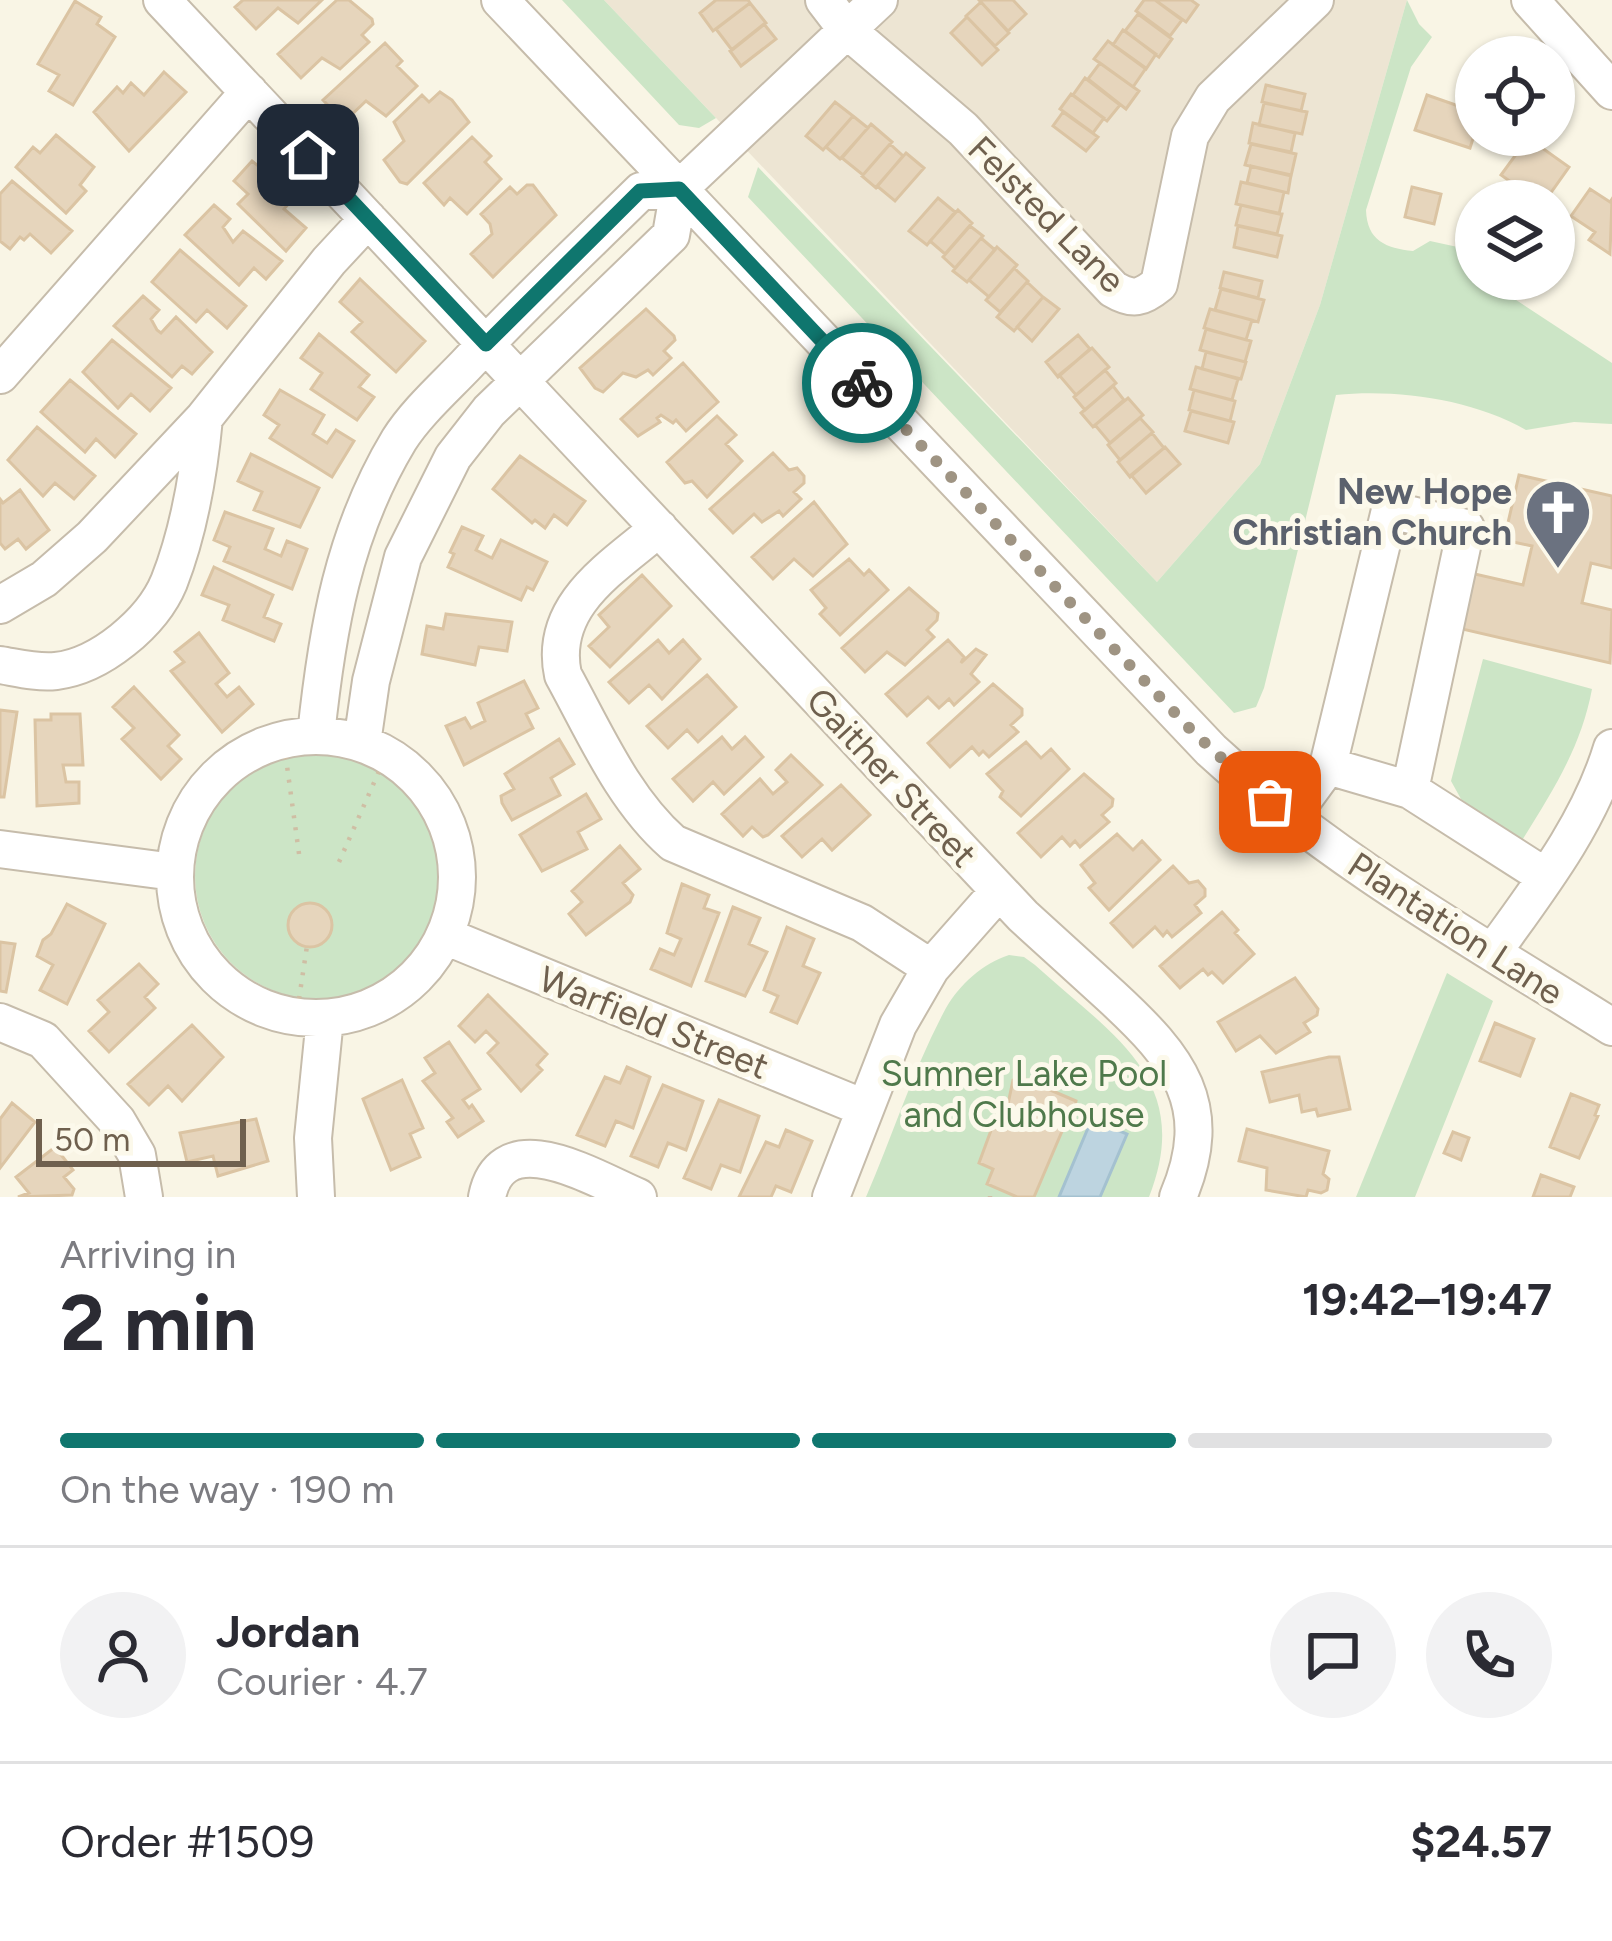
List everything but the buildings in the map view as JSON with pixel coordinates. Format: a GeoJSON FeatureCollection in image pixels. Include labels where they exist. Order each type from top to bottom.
{"type":"FeatureCollection","features":[{"type":"Feature","properties":{"kind":"street","name":"Gaither Street"},"geometry":{"type":"LineString","coordinates":[[162,0],[1000,891],[1157,1039],[1188,1089],[1194,1118],[1194,1147],[1178,1197]]}},
{"type":"Feature","properties":{"kind":"street","name":"Plantation Lane"},"geometry":{"type":"LineString","coordinates":[[500,0],[1211,750],[1290,818],[1612,1027]]}},
{"type":"Feature","properties":{"kind":"street"},"geometry":{"type":"LineString","coordinates":[[824,0],[848,30]]}},
{"type":"Feature","properties":{"kind":"street"},"geometry":{"type":"LineString","coordinates":[[374,748],[370,681],[403,557],[453,457],[489,411],[671,235],[679,189],[879,0]]}},
{"type":"Feature","properties":{"kind":"street","name":"Felsted Lane"},"geometry":{"type":"LineString","coordinates":[[848,30],[963,129],[1113,290],[1128,298],[1145,296],[1159,284],[1190,136],[1200,116],[1315,0]]}},
{"type":"Feature","properties":{"kind":"street"},"geometry":{"type":"LineString","coordinates":[[1530,0],[1612,92]]}},
{"type":"Feature","properties":{"kind":"street"},"geometry":{"type":"LineString","coordinates":[[0,375],[248,92]]}},
{"type":"Feature","properties":{"kind":"street"},"geometry":{"type":"LineString","coordinates":[[300,737],[344,560],[402,436],[486,344],[640,191],[679,189]]}},
{"type":"Feature","properties":{"kind":"street"},"geometry":{"type":"LineString","coordinates":[[0,605],[44,579],[92,537],[205,418],[368,219]]}},
{"type":"Feature","properties":{"kind":"street"},"geometry":{"type":"LineString","coordinates":[[0,665],[54,671],[76,666],[97,657],[150,613],[174,563],[200,467],[205,418]]}},
{"type":"Feature","properties":{"kind":"street"},"geometry":{"type":"LineString","coordinates":[[1290,818],[1328,766],[1390,510],[1466,528],[1410,790]]}},
{"type":"Feature","properties":{"kind":"street"},"geometry":{"type":"LineString","coordinates":[[659,528],[587,591],[568,616],[558,653],[563,675],[632,797],[674,843],[862,923],[931,968]]}},
{"type":"Feature","properties":{"kind":"street"},"geometry":{"type":"LineString","coordinates":[[300,737],[374,748],[432,795],[455,848],[457,892],[445,936],[416,977],[366,1009],[311,1017],[255,1004],[229,989],[191,944],[180,917],[174,872],[183,828],[215,777],[241,757],[300,737]]}},
{"type":"Feature","properties":{"kind":"street"},"geometry":{"type":"LineString","coordinates":[[1492,952],[1546,877],[1601,784],[1612,748]]}},
{"type":"Feature","properties":{"kind":"street"},"geometry":{"type":"LineString","coordinates":[[1328,766],[1410,790],[1546,877]]}},
{"type":"Feature","properties":{"kind":"street"},"geometry":{"type":"LineString","coordinates":[[0,849],[174,872]]}},
{"type":"Feature","properties":{"kind":"street"},"geometry":{"type":"LineString","coordinates":[[831,1197],[890,1042],[931,968],[1000,891]]}},
{"type":"Feature","properties":{"kind":"street","name":"Warfield Street"},"geometry":{"type":"LineString","coordinates":[[445,936],[864,1108]]}},
{"type":"Feature","properties":{"kind":"street"},"geometry":{"type":"LineString","coordinates":[[311,1017],[316,1197]]}},
{"type":"Feature","properties":{"kind":"street"},"geometry":{"type":"LineString","coordinates":[[0,1022],[43,1040],[117,1121],[137,1155],[144,1197]]}},
{"type":"Feature","properties":{"kind":"street"},"geometry":{"type":"LineString","coordinates":[[487,1197],[493,1177],[510,1161],[533,1156],[638,1197]]}},
{"type":"Feature","properties":{"kind":"path"},"geometry":{"type":"LineString","coordinates":[[300,737],[301,861]]}},
{"type":"Feature","properties":{"kind":"path"},"geometry":{"type":"LineString","coordinates":[[339,862],[374,748]]}},
{"type":"Feature","properties":{"kind":"path"},"geometry":{"type":"LineString","coordinates":[[307,946],[311,1017]]}},
{"type":"Feature","properties":{"kind":"shaded area"},"geometry":{"type":"Polygon","coordinates":[[[604,0],[1407,0],[1320,305],[1260,464],[1157,582],[604,0]]]}},
{"type":"Feature","properties":{"kind":"green space"},"geometry":{"type":"Polygon","coordinates":[[[562,0],[604,0],[716,118],[699,128],[679,125],[562,0]]]}},
{"type":"Feature","properties":{"kind":"green space"},"geometry":{"type":"Polygon","coordinates":[[[1407,0],[1432,37],[1411,67],[1366,210],[1370,229],[1380,241],[1403,250],[1413,251],[1430,241],[1455,246],[1455,300],[1516,300],[1612,363],[1612,424],[1574,422],[1526,430],[1482,411],[1434,399],[1336,395],[1264,688],[1256,707],[1234,713],[748,197],[758,167],[1157,582],[1260,464],[1320,305],[1407,0]]]}},
{"type":"Feature","properties":{"kind":"green space"},"geometry":{"type":"Polygon","coordinates":[[[1483,659],[1592,689],[1573,750],[1521,842],[1461,799],[1451,781],[1483,659]]]}},
{"type":"Feature","properties":{"kind":"green space"},"geometry":{"type":"Polygon","coordinates":[[[318,753],[365,762],[405,789],[432,829],[441,876],[432,923],[405,963],[365,990],[318,999],[271,990],[231,963],[204,923],[195,876],[204,829],[231,789],[271,762],[318,753]]]}},
{"type":"Feature","properties":{"kind":"green space","name":"Sumner Lake Pool and Clubhouse"},"geometry":{"type":"Polygon","coordinates":[[[1009,955],[1035,965],[1092,1014],[1138,1063],[1153,1091],[1161,1121],[1160,1156],[1149,1197],[866,1197],[946,1008],[973,976],[1009,955]]]}},
{"type":"Feature","properties":{"kind":"green space"},"geometry":{"type":"Polygon","coordinates":[[[1447,973],[1493,1001],[1415,1197],[1356,1197],[1447,973]]]}},
{"type":"Feature","properties":{"kind":"water"},"geometry":{"type":"Polygon","coordinates":[[[1087,1117],[1127,1134],[1100,1197],[1059,1197],[1088,1128],[1084,1126],[1087,1117]]]}},
{"type":"Feature","properties":{"kind":"way so far"},"geometry":{"type":"LineString","coordinates":[[862,383],[1193,732],[1270,802]]}},
{"type":"Feature","properties":{"kind":"place","name":"New Hope Christian Church"},"geometry":{"type":"Point","coordinates":[1558,571]}},
{"type":"Feature","properties":{"kind":"route"},"geometry":{"type":"LineString","coordinates":[[308,155],[486,344],[640,191],[679,189],[862,383]]}}]}
